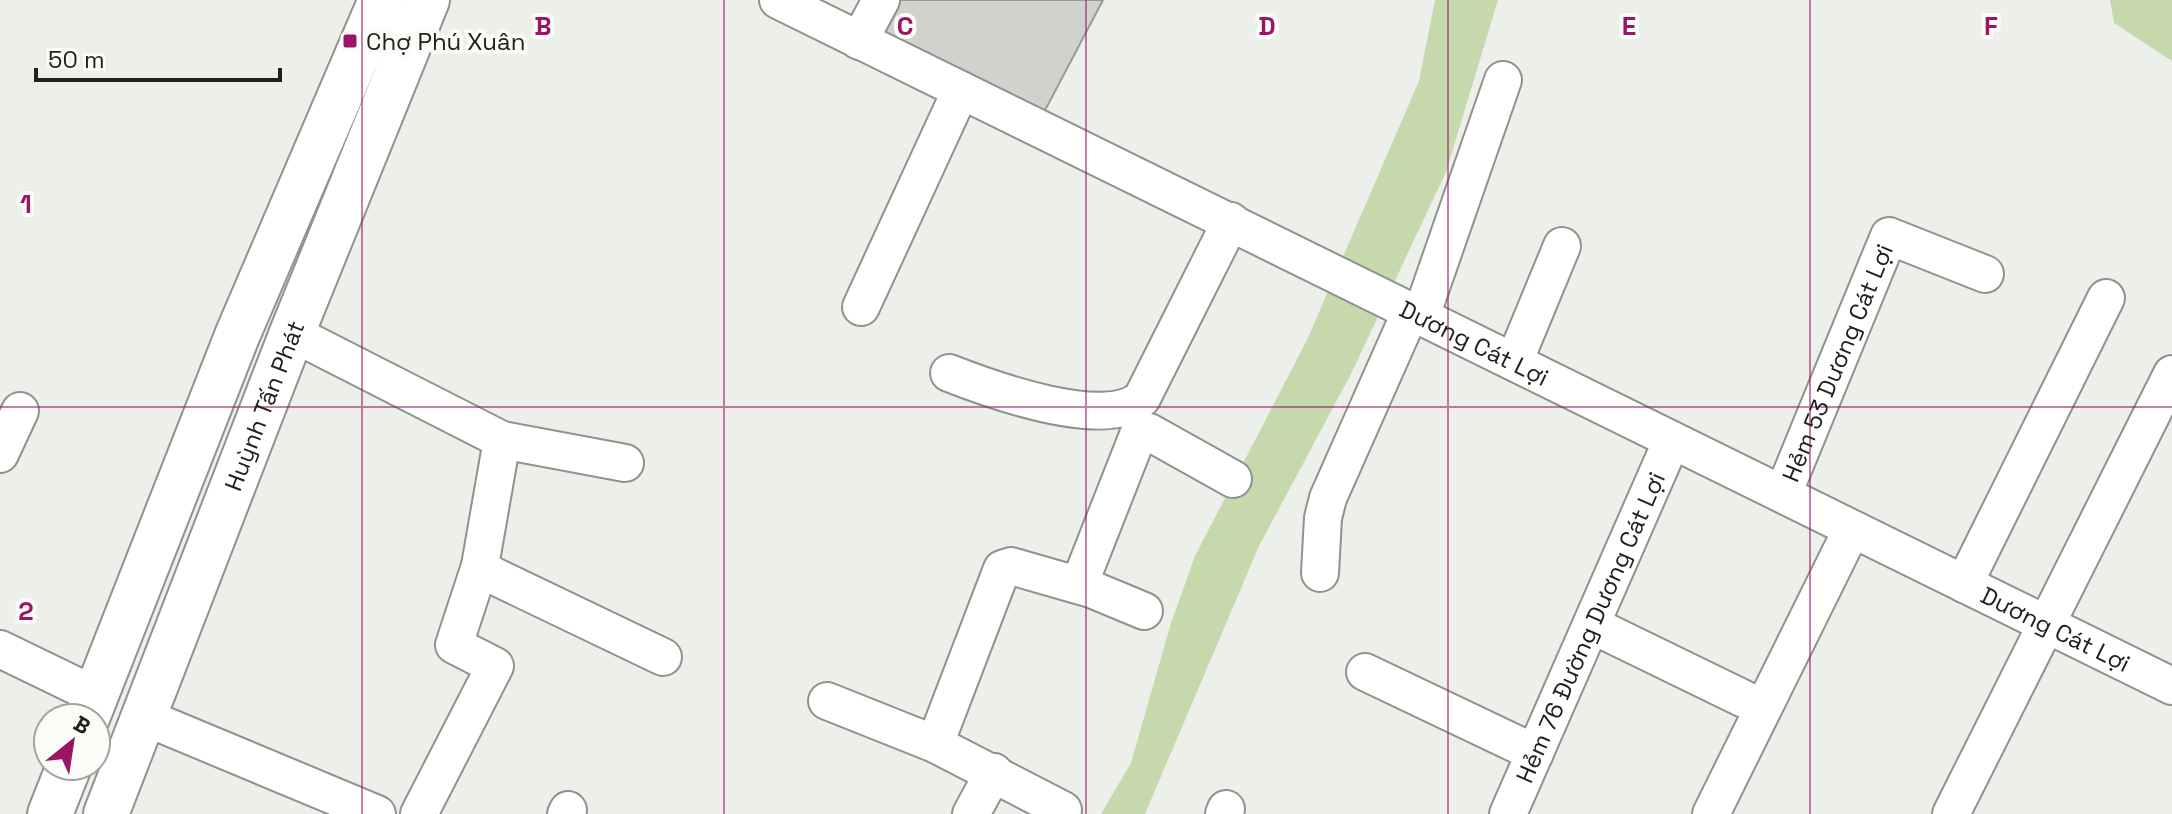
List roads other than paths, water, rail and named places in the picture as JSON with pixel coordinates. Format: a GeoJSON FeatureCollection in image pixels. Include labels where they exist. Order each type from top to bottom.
{"type":"FeatureCollection","features":[{"type":"Feature","properties":{"kind":"main road","name":"Huỳnh Tấn Phát"},"geometry":{"type":"LineString","coordinates":[[93,702],[237,336],[381,0]]}},
{"type":"Feature","properties":{"kind":"main road","name":"Huỳnh Tấn Phát"},"geometry":{"type":"LineString","coordinates":[[106,814],[292,333],[427,0]]}},
{"type":"Feature","properties":{"kind":"main road"},"geometry":{"type":"LineString","coordinates":[[112,710],[142,716]]}},
{"type":"Feature","properties":{"kind":"main road"},"geometry":{"type":"LineString","coordinates":[[50,814],[63,782]]}},
{"type":"Feature","properties":{"kind":"street","name":"Dương Cát Lợi"},"geometry":{"type":"LineString","coordinates":[[778,0],[2172,686]]}},
{"type":"Feature","properties":{"kind":"street"},"geometry":{"type":"LineString","coordinates":[[859,41],[881,0]]}},
{"type":"Feature","properties":{"kind":"street"},"geometry":{"type":"LineString","coordinates":[[1320,573],[1323,518],[1328,498],[1411,310],[1503,80]]}},
{"type":"Feature","properties":{"kind":"street"},"geometry":{"type":"LineString","coordinates":[[861,307],[961,90]]}},
{"type":"Feature","properties":{"kind":"street"},"geometry":{"type":"LineString","coordinates":[[949,373],[994,389],[1095,412],[1133,408],[1142,398],[1231,221]]}},
{"type":"Feature","properties":{"kind":"street","name":"Hẻm 53 Dương Cát Lợi"},"geometry":{"type":"LineString","coordinates":[[1783,494],[1889,236],[1985,274]]}},
{"type":"Feature","properties":{"kind":"street"},"geometry":{"type":"LineString","coordinates":[[1514,362],[1562,246]]}},
{"type":"Feature","properties":{"kind":"street"},"geometry":{"type":"LineString","coordinates":[[1964,584],[2106,298]]}},
{"type":"Feature","properties":{"kind":"street"},"geometry":{"type":"LineString","coordinates":[[292,333],[502,440],[625,463]]}},
{"type":"Feature","properties":{"kind":"street"},"geometry":{"type":"LineString","coordinates":[[1951,814],[2172,374]]}},
{"type":"Feature","properties":{"kind":"street"},"geometry":{"type":"LineString","coordinates":[[0,454],[20,411]]}},
{"type":"Feature","properties":{"kind":"street"},"geometry":{"type":"LineString","coordinates":[[1079,585],[1140,430],[1149,432],[1233,479]]}},
{"type":"Feature","properties":{"kind":"street"},"geometry":{"type":"LineString","coordinates":[[419,814],[495,666],[454,645],[480,566],[502,440]]}},
{"type":"Feature","properties":{"kind":"street","name":"Hẻm 76 Đường Dương Cát Lợi"},"geometry":{"type":"LineString","coordinates":[[1508,814],[1672,440]]}},
{"type":"Feature","properties":{"kind":"street"},"geometry":{"type":"LineString","coordinates":[[1711,814],[1852,529]]}},
{"type":"Feature","properties":{"kind":"street"},"geometry":{"type":"LineString","coordinates":[[480,566],[492,575],[663,657]]}},
{"type":"Feature","properties":{"kind":"street"},"geometry":{"type":"LineString","coordinates":[[935,744],[1002,569],[1011,566],[1079,585],[1144,611]]}},
{"type":"Feature","properties":{"kind":"street"},"geometry":{"type":"LineString","coordinates":[[1592,625],[1744,699]]}},
{"type":"Feature","properties":{"kind":"street"},"geometry":{"type":"LineString","coordinates":[[0,649],[85,702]]}},
{"type":"Feature","properties":{"kind":"street"},"geometry":{"type":"LineString","coordinates":[[1365,672],[1535,753]]}},
{"type":"Feature","properties":{"kind":"street"},"geometry":{"type":"LineString","coordinates":[[827,701],[935,744],[1063,810]]}},
{"type":"Feature","properties":{"kind":"street"},"geometry":{"type":"LineString","coordinates":[[142,716],[377,814]]}},
{"type":"Feature","properties":{"kind":"street"},"geometry":{"type":"LineString","coordinates":[[971,814],[994,772]]}},
{"type":"Feature","properties":{"kind":"place","name":"Chợ Phú Xuân"},"geometry":{"type":"Point","coordinates":[350,41]}}]}
